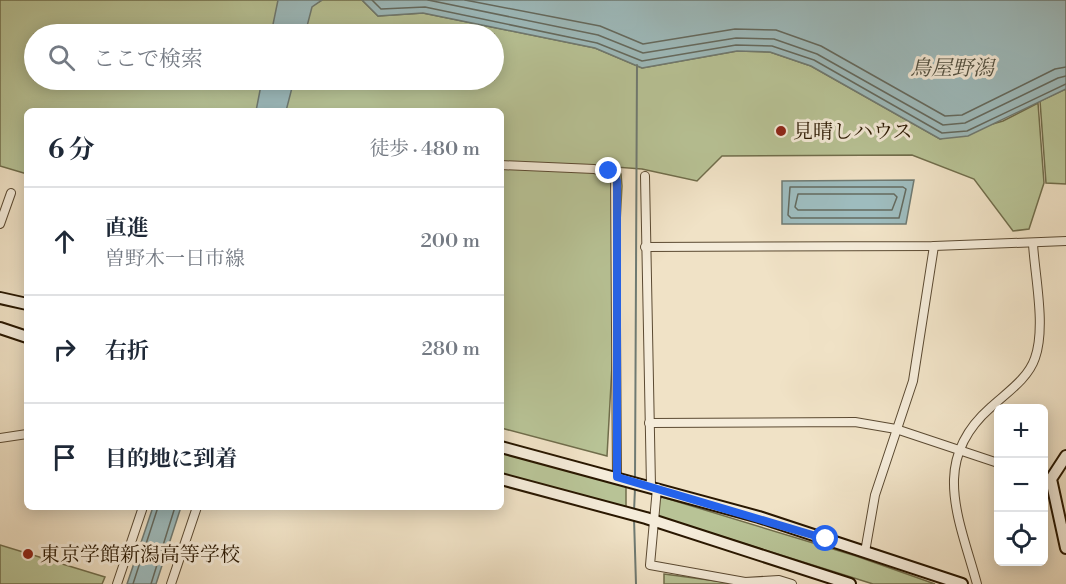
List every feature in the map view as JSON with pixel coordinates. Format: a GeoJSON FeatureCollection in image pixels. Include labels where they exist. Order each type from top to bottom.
{"type":"FeatureCollection","features":[{"type":"Feature","properties":{"kind":"main road"},"geometry":{"type":"LineString","coordinates":[[0,298],[24,303]]}},
{"type":"Feature","properties":{"kind":"main road"},"geometry":{"type":"LineString","coordinates":[[0,328],[24,336]]}},
{"type":"Feature","properties":{"kind":"main road"},"geometry":{"type":"LineString","coordinates":[[504,448],[621,477],[962,584]]}},
{"type":"Feature","properties":{"kind":"main road"},"geometry":{"type":"LineString","coordinates":[[1048,477],[1066,456]]}},
{"type":"Feature","properties":{"kind":"main road"},"geometry":{"type":"LineString","coordinates":[[504,480],[649,519],[850,584]]}},
{"type":"Feature","properties":{"kind":"main road"},"geometry":{"type":"LineString","coordinates":[[1048,482],[1066,548]]}},
{"type":"Feature","properties":{"kind":"street"},"geometry":{"type":"LineString","coordinates":[[504,165],[594,169],[615,175],[621,477]]}},
{"type":"Feature","properties":{"kind":"street"},"geometry":{"type":"LineString","coordinates":[[645,176],[651,486],[650,565],[745,582],[780,580],[792,584]]}},
{"type":"Feature","properties":{"kind":"street"},"geometry":{"type":"LineString","coordinates":[[0,224],[11,193]]}},
{"type":"Feature","properties":{"kind":"street"},"geometry":{"type":"LineString","coordinates":[[645,247],[934,246],[1066,241]]}},
{"type":"Feature","properties":{"kind":"street"},"geometry":{"type":"LineString","coordinates":[[977,584],[952,489],[958,450],[974,422],[1027,374],[1036,357],[1039,327],[1033,244]]}},
{"type":"Feature","properties":{"kind":"street"},"geometry":{"type":"LineString","coordinates":[[865,552],[875,495],[913,381],[934,246]]}},
{"type":"Feature","properties":{"kind":"street"},"geometry":{"type":"LineString","coordinates":[[649,423],[855,422],[896,429],[994,461]]}},
{"type":"Feature","properties":{"kind":"street"},"geometry":{"type":"LineString","coordinates":[[0,438],[24,434]]}},
{"type":"Feature","properties":{"kind":"street"},"geometry":{"type":"LineString","coordinates":[[117,584],[142,510]]}},
{"type":"Feature","properties":{"kind":"street"},"geometry":{"type":"LineString","coordinates":[[171,584],[196,510]]}},
{"type":"Feature","properties":{"kind":"green space"},"geometry":{"type":"Polygon","coordinates":[[[0,0],[301,0],[312,6],[322,0],[362,0],[378,16],[423,13],[477,24],[24,24],[24,90],[504,90],[504,29],[595,48],[642,68],[737,51],[770,52],[811,66],[940,139],[1003,121],[1038,103],[1044,183],[1029,229],[1013,231],[974,179],[912,155],[722,156],[697,181],[642,169],[616,167],[621,174],[622,186],[607,456],[504,429],[504,108],[24,108],[24,173],[0,166],[0,0]]]}},
{"type":"Feature","properties":{"kind":"green space"},"geometry":{"type":"Polygon","coordinates":[[[1066,89],[1066,184],[1046,183],[1040,101],[1066,89]]]}},
{"type":"Feature","properties":{"kind":"green space"},"geometry":{"type":"Polygon","coordinates":[[[504,453],[626,485],[626,508],[504,476],[504,453]]]}},
{"type":"Feature","properties":{"kind":"green space"},"geometry":{"type":"Polygon","coordinates":[[[662,497],[856,556],[935,584],[873,584],[657,516],[659,500],[662,497]]]}},
{"type":"Feature","properties":{"kind":"green space","name":"東京学館新潟高等学校"},"geometry":{"type":"Polygon","coordinates":[[[0,545],[105,577],[102,584],[0,584],[0,545]]]}},
{"type":"Feature","properties":{"kind":"green space"},"geometry":{"type":"Polygon","coordinates":[[[664,574],[739,584],[664,584],[664,574]]]}},
{"type":"Feature","properties":{"kind":"water"},"geometry":{"type":"Polygon","coordinates":[[[278,0],[322,0],[312,7],[308,24],[273,24],[278,0]]]}},
{"type":"Feature","properties":{"kind":"water","name":"鳥屋野潟"},"geometry":{"type":"Polygon","coordinates":[[[362,0],[1066,0],[1066,89],[968,136],[940,139],[811,66],[770,52],[737,51],[642,68],[595,48],[504,29],[504,24],[477,24],[423,13],[378,16],[362,0]]]}},
{"type":"Feature","properties":{"kind":"water"},"geometry":{"type":"Polygon","coordinates":[[[260,90],[291,90],[287,108],[257,108],[260,90]]]}},
{"type":"Feature","properties":{"kind":"water"},"geometry":{"type":"Polygon","coordinates":[[[914,180],[906,224],[782,224],[782,181],[914,180]]]}},
{"type":"Feature","properties":{"kind":"water"},"geometry":{"type":"Polygon","coordinates":[[[152,510],[180,510],[156,584],[127,584],[152,510]]]}},
{"type":"Feature","properties":{"kind":"waterway"},"geometry":{"type":"LineString","coordinates":[[635,479],[637,65]]}},
{"type":"Feature","properties":{"kind":"waterway"},"geometry":{"type":"LineString","coordinates":[[634,512],[635,488]]}},
{"type":"Feature","properties":{"kind":"waterway"},"geometry":{"type":"LineString","coordinates":[[634,518],[636,584]]}},
{"type":"Feature","properties":{"kind":"place","name":"見晴しハウス"},"geometry":{"type":"Point","coordinates":[781,131]}},
{"type":"Feature","properties":{"kind":"place","name":"東京学館新潟高等学校"},"geometry":{"type":"Point","coordinates":[28,554]}},
{"type":"Feature","properties":{"kind":"route"},"geometry":{"type":"LineString","coordinates":[[609,171],[615,175],[617,181],[617,477],[759,517],[826,539]]}}]}
